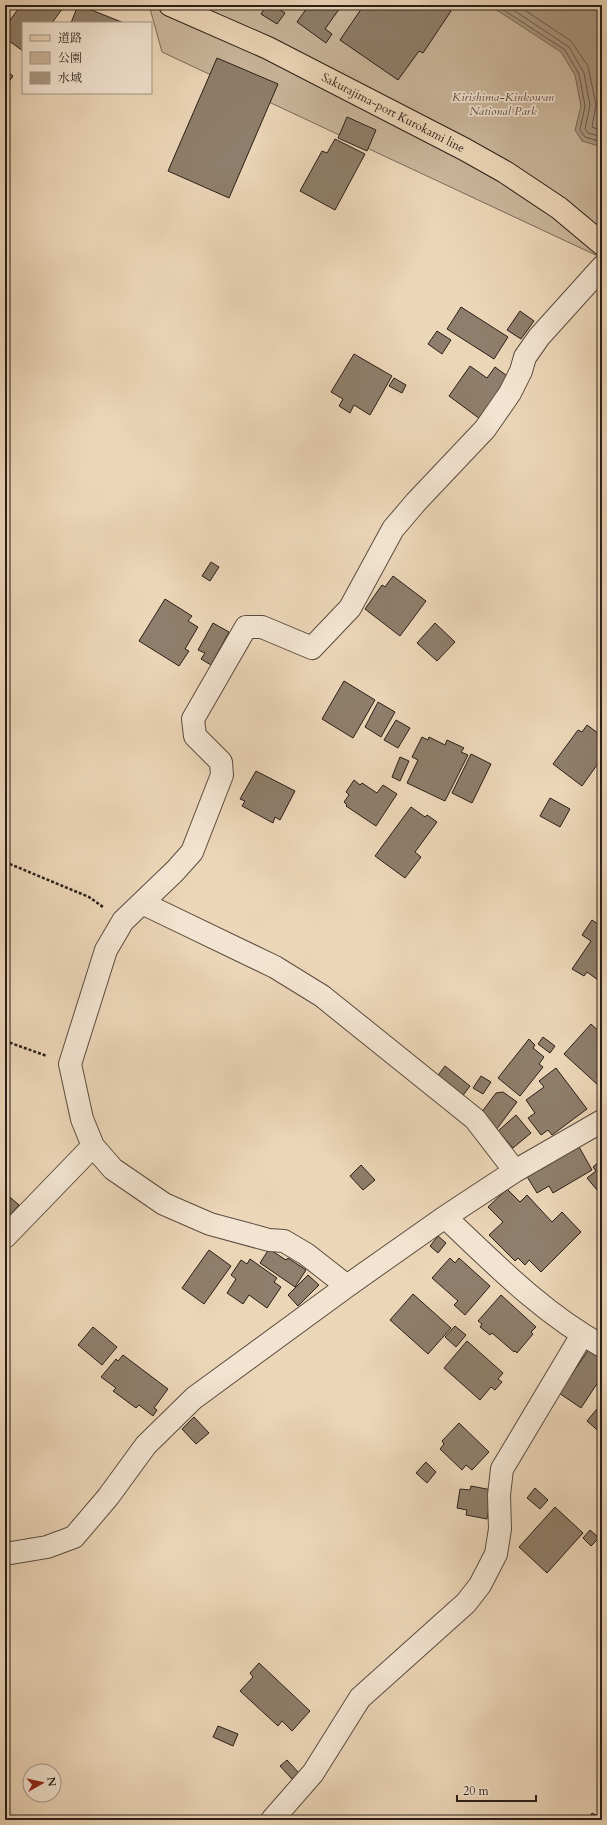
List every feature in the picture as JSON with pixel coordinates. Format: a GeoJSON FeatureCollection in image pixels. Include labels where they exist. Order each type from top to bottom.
{"type":"FeatureCollection","features":[{"type":"Feature","properties":{"kind":"main road","name":"Sakurajima-port Kurokami line"},"geometry":{"type":"LineString","coordinates":[[170,5],[268,48],[464,148],[505,172],[559,208],[602,244]]}},
{"type":"Feature","properties":{"kind":"street"},"geometry":{"type":"LineString","coordinates":[[347,1286],[306,1254],[284,1242],[269,1240],[210,1224],[164,1204],[113,1169],[93,1146],[82,1119],[70,1064],[106,950],[124,922],[192,852],[222,775],[220,762],[195,736],[193,719],[246,627],[262,627],[312,648],[350,608],[393,528],[485,430],[510,393],[521,371],[525,357],[539,337],[602,266]]}},
{"type":"Feature","properties":{"kind":"street"},"geometry":{"type":"LineString","coordinates":[[142,903],[275,967],[322,996],[475,1119],[515,1171]]}},
{"type":"Feature","properties":{"kind":"street"},"geometry":{"type":"LineString","coordinates":[[5,1554],[47,1547],[74,1537],[108,1497],[146,1445],[194,1398],[347,1286],[445,1217],[515,1171],[602,1121]]}},
{"type":"Feature","properties":{"kind":"street"},"geometry":{"type":"LineString","coordinates":[[5,1237],[93,1146]]}},
{"type":"Feature","properties":{"kind":"street"},"geometry":{"type":"LineString","coordinates":[[445,1217],[532,1299],[582,1335],[602,1346]]}},
{"type":"Feature","properties":{"kind":"street"},"geometry":{"type":"LineString","coordinates":[[272,1820],[314,1773],[360,1698],[466,1603],[480,1585],[496,1554],[500,1529],[499,1495],[502,1469],[582,1335]]}},
{"type":"Feature","properties":{"kind":"path"},"geometry":{"type":"LineString","coordinates":[[5,862],[89,897],[124,922]]}},
{"type":"Feature","properties":{"kind":"path"},"geometry":{"type":"LineString","coordinates":[[5,1041],[70,1064]]}},
{"type":"Feature","properties":{"kind":"green space","name":"Kirishima-Kinkowan National Park"},"geometry":{"type":"Polygon","coordinates":[[[149,5],[602,5],[602,258],[162,52],[149,5]]]}},
{"type":"Feature","properties":{"kind":"water"},"geometry":{"type":"Polygon","coordinates":[[[489,5],[602,5],[602,147],[582,141],[575,130],[581,106],[575,75],[561,52],[489,5]]]}},
{"type":"Feature","properties":{"kind":"building"},"geometry":{"type":"Polygon","coordinates":[[[21,5],[65,5],[53,22],[22,22],[22,50],[5,38],[5,27],[21,5]]]}},
{"type":"Feature","properties":{"kind":"building"},"geometry":{"type":"Polygon","coordinates":[[[79,5],[122,22],[71,22],[79,5]]]}},
{"type":"Feature","properties":{"kind":"building"},"geometry":{"type":"Polygon","coordinates":[[[267,5],[272,5],[285,13],[277,24],[261,14],[267,5]]]}},
{"type":"Feature","properties":{"kind":"building"},"geometry":{"type":"Polygon","coordinates":[[[309,5],[342,5],[325,29],[332,34],[326,43],[297,22],[309,5]]]}},
{"type":"Feature","properties":{"kind":"building"},"geometry":{"type":"Polygon","coordinates":[[[364,5],[443,5],[451,11],[423,53],[419,51],[398,80],[340,40],[364,5]]]}},
{"type":"Feature","properties":{"kind":"building"},"geometry":{"type":"Polygon","coordinates":[[[217,58],[278,84],[229,198],[168,171],[217,58]]]}},
{"type":"Feature","properties":{"kind":"building"},"geometry":{"type":"Polygon","coordinates":[[[5,70],[13,76],[5,87],[5,70]]]}},
{"type":"Feature","properties":{"kind":"building"},"geometry":{"type":"Polygon","coordinates":[[[347,117],[376,130],[367,151],[338,138],[347,117]]]}},
{"type":"Feature","properties":{"kind":"building"},"geometry":{"type":"Polygon","coordinates":[[[335,139],[365,154],[335,210],[300,191],[322,151],[327,153],[335,139]]]}},
{"type":"Feature","properties":{"kind":"building"},"geometry":{"type":"Polygon","coordinates":[[[461,307],[508,337],[494,359],[447,329],[461,307]]]}},
{"type":"Feature","properties":{"kind":"building"},"geometry":{"type":"Polygon","coordinates":[[[520,311],[534,321],[521,339],[507,330],[520,311]]]}},
{"type":"Feature","properties":{"kind":"building"},"geometry":{"type":"Polygon","coordinates":[[[437,331],[451,340],[442,354],[428,344],[437,331]]]}},
{"type":"Feature","properties":{"kind":"building"},"geometry":{"type":"Polygon","coordinates":[[[354,354],[392,376],[370,415],[354,405],[350,413],[339,406],[343,399],[331,392],[354,354]]]}},
{"type":"Feature","properties":{"kind":"building"},"geometry":{"type":"Polygon","coordinates":[[[470,366],[487,378],[495,367],[510,378],[480,419],[449,396],[470,366]]]}},
{"type":"Feature","properties":{"kind":"building"},"geometry":{"type":"Polygon","coordinates":[[[394,378],[406,385],[402,393],[389,386],[394,378]]]}},
{"type":"Feature","properties":{"kind":"building"},"geometry":{"type":"Polygon","coordinates":[[[211,562],[219,567],[210,581],[202,576],[211,562]]]}},
{"type":"Feature","properties":{"kind":"building"},"geometry":{"type":"Polygon","coordinates":[[[393,576],[426,601],[400,636],[365,609],[382,585],[385,587],[393,576]]]}},
{"type":"Feature","properties":{"kind":"building"},"geometry":{"type":"Polygon","coordinates":[[[165,599],[192,616],[188,621],[198,627],[185,649],[189,651],[179,666],[139,641],[165,599]]]}},
{"type":"Feature","properties":{"kind":"building"},"geometry":{"type":"Polygon","coordinates":[[[213,623],[229,632],[211,665],[201,659],[205,653],[198,650],[213,623]]]}},
{"type":"Feature","properties":{"kind":"building"},"geometry":{"type":"Polygon","coordinates":[[[435,623],[455,642],[437,661],[417,643],[435,623]]]}},
{"type":"Feature","properties":{"kind":"building"},"geometry":{"type":"Polygon","coordinates":[[[344,681],[375,700],[353,738],[322,719],[344,681]]]}},
{"type":"Feature","properties":{"kind":"building"},"geometry":{"type":"Polygon","coordinates":[[[378,702],[395,712],[381,737],[365,727],[378,702]]]}},
{"type":"Feature","properties":{"kind":"building"},"geometry":{"type":"Polygon","coordinates":[[[396,720],[410,728],[398,748],[384,740],[396,720]]]}},
{"type":"Feature","properties":{"kind":"building"},"geometry":{"type":"Polygon","coordinates":[[[587,725],[602,736],[602,758],[582,786],[553,764],[578,730],[582,732],[587,725]]]}},
{"type":"Feature","properties":{"kind":"building"},"geometry":{"type":"Polygon","coordinates":[[[422,737],[428,740],[429,737],[445,745],[447,740],[464,748],[461,752],[468,755],[445,801],[407,783],[418,760],[412,757],[422,737]]]}},
{"type":"Feature","properties":{"kind":"building"},"geometry":{"type":"Polygon","coordinates":[[[471,754],[491,764],[472,803],[452,793],[471,754]]]}},
{"type":"Feature","properties":{"kind":"building"},"geometry":{"type":"Polygon","coordinates":[[[400,757],[409,761],[400,781],[392,777],[400,757]]]}},
{"type":"Feature","properties":{"kind":"building"},"geometry":{"type":"Polygon","coordinates":[[[256,771],[295,791],[280,820],[275,817],[273,823],[242,806],[245,801],[240,799],[256,771]]]}},
{"type":"Feature","properties":{"kind":"building"},"geometry":{"type":"Polygon","coordinates":[[[354,780],[360,785],[362,783],[377,793],[383,785],[397,794],[376,826],[346,806],[347,805],[344,802],[349,795],[346,792],[354,780]]]}},
{"type":"Feature","properties":{"kind":"building"},"geometry":{"type":"Polygon","coordinates":[[[550,798],[570,809],[560,827],[540,816],[550,798]]]}},
{"type":"Feature","properties":{"kind":"building"},"geometry":{"type":"Polygon","coordinates":[[[411,807],[425,817],[427,815],[437,822],[415,852],[421,857],[405,878],[375,856],[411,807]]]}},
{"type":"Feature","properties":{"kind":"building"},"geometry":{"type":"Polygon","coordinates":[[[592,920],[602,927],[602,977],[598,980],[587,972],[584,976],[572,969],[591,941],[582,935],[592,920]]]}},
{"type":"Feature","properties":{"kind":"building"},"geometry":{"type":"Polygon","coordinates":[[[591,1024],[602,1034],[602,1083],[599,1086],[564,1054],[591,1024]]]}},
{"type":"Feature","properties":{"kind":"building"},"geometry":{"type":"Polygon","coordinates":[[[543,1037],[555,1046],[550,1053],[538,1044],[543,1037]]]}},
{"type":"Feature","properties":{"kind":"building"},"geometry":{"type":"Polygon","coordinates":[[[529,1039],[535,1045],[533,1048],[544,1057],[539,1064],[543,1067],[520,1096],[498,1078],[529,1039]]]}},
{"type":"Feature","properties":{"kind":"building"},"geometry":{"type":"Polygon","coordinates":[[[445,1066],[470,1086],[461,1098],[436,1078],[445,1066]]]}},
{"type":"Feature","properties":{"kind":"building"},"geometry":{"type":"Polygon","coordinates":[[[556,1068],[587,1109],[552,1135],[548,1130],[541,1135],[528,1118],[535,1113],[526,1100],[544,1087],[539,1081],[556,1068]]]}},
{"type":"Feature","properties":{"kind":"building"},"geometry":{"type":"Polygon","coordinates":[[[481,1076],[491,1082],[483,1094],[473,1088],[481,1076]]]}},
{"type":"Feature","properties":{"kind":"building"},"geometry":{"type":"Polygon","coordinates":[[[503,1092],[517,1102],[496,1130],[478,1117],[496,1093],[503,1092]]]}},
{"type":"Feature","properties":{"kind":"building"},"geometry":{"type":"Polygon","coordinates":[[[516,1115],[531,1133],[513,1148],[498,1131],[516,1115]]]}},
{"type":"Feature","properties":{"kind":"building"},"geometry":{"type":"Polygon","coordinates":[[[578,1145],[592,1170],[553,1193],[549,1186],[537,1193],[526,1175],[578,1145]]]}},
{"type":"Feature","properties":{"kind":"building"},"geometry":{"type":"Polygon","coordinates":[[[602,1159],[602,1196],[587,1178],[596,1171],[593,1167],[602,1159]]]}},
{"type":"Feature","properties":{"kind":"building"},"geometry":{"type":"Polygon","coordinates":[[[361,1165],[375,1180],[363,1190],[350,1176],[361,1165]]]}},
{"type":"Feature","properties":{"kind":"building"},"geometry":{"type":"Polygon","coordinates":[[[507,1189],[520,1202],[527,1195],[552,1222],[562,1212],[581,1232],[541,1272],[529,1260],[525,1265],[518,1258],[515,1261],[489,1235],[503,1222],[488,1207],[507,1189]]]}},
{"type":"Feature","properties":{"kind":"building"},"geometry":{"type":"Polygon","coordinates":[[[5,1193],[19,1205],[10,1215],[5,1211],[5,1193]]]}},
{"type":"Feature","properties":{"kind":"building"},"geometry":{"type":"Polygon","coordinates":[[[438,1236],[446,1243],[438,1253],[430,1246],[438,1236]]]}},
{"type":"Feature","properties":{"kind":"building"},"geometry":{"type":"Polygon","coordinates":[[[269,1249],[286,1260],[288,1258],[306,1270],[295,1287],[260,1263],[269,1249]]]}},
{"type":"Feature","properties":{"kind":"building"},"geometry":{"type":"Polygon","coordinates":[[[209,1250],[231,1266],[204,1304],[182,1288],[209,1250]]]}},
{"type":"Feature","properties":{"kind":"building"},"geometry":{"type":"Polygon","coordinates":[[[450,1258],[455,1263],[459,1258],[490,1286],[465,1315],[454,1305],[458,1301],[432,1278],[450,1258]]]}},
{"type":"Feature","properties":{"kind":"building"},"geometry":{"type":"Polygon","coordinates":[[[250,1259],[277,1278],[274,1282],[281,1287],[267,1308],[249,1295],[243,1304],[227,1293],[236,1279],[231,1275],[241,1260],[247,1264],[250,1259]]]}},
{"type":"Feature","properties":{"kind":"building"},"geometry":{"type":"Polygon","coordinates":[[[308,1275],[319,1285],[298,1306],[288,1295],[308,1275]]]}},
{"type":"Feature","properties":{"kind":"building"},"geometry":{"type":"Polygon","coordinates":[[[413,1294],[451,1328],[428,1354],[390,1320],[413,1294]]]}},
{"type":"Feature","properties":{"kind":"building"},"geometry":{"type":"Polygon","coordinates":[[[501,1295],[536,1327],[531,1332],[533,1334],[517,1353],[492,1333],[490,1335],[480,1327],[482,1324],[478,1321],[501,1295]]]}},
{"type":"Feature","properties":{"kind":"building"},"geometry":{"type":"Polygon","coordinates":[[[455,1326],[466,1335],[456,1347],[445,1337],[455,1326]]]}},
{"type":"Feature","properties":{"kind":"building"},"geometry":{"type":"Polygon","coordinates":[[[93,1327],[117,1347],[102,1365],[78,1345],[93,1327]]]}},
{"type":"Feature","properties":{"kind":"building"},"geometry":{"type":"Polygon","coordinates":[[[467,1341],[503,1373],[498,1379],[502,1382],[495,1390],[491,1387],[480,1400],[444,1368],[467,1341]]]}},
{"type":"Feature","properties":{"kind":"building"},"geometry":{"type":"Polygon","coordinates":[[[589,1349],[602,1358],[602,1376],[581,1408],[559,1393],[589,1349]]]}},
{"type":"Feature","properties":{"kind":"building"},"geometry":{"type":"Polygon","coordinates":[[[123,1355],[168,1389],[154,1408],[157,1410],[153,1416],[139,1405],[136,1408],[113,1391],[116,1388],[101,1377],[116,1359],[118,1361],[123,1355]]]}},
{"type":"Feature","properties":{"kind":"building"},"geometry":{"type":"Polygon","coordinates":[[[602,1403],[602,1434],[587,1421],[602,1403]]]}},
{"type":"Feature","properties":{"kind":"building"},"geometry":{"type":"Polygon","coordinates":[[[194,1417],[209,1433],[196,1444],[182,1429],[194,1417]]]}},
{"type":"Feature","properties":{"kind":"building"},"geometry":{"type":"Polygon","coordinates":[[[459,1423],[489,1452],[472,1470],[466,1465],[462,1470],[440,1449],[444,1444],[442,1441],[459,1423]]]}},
{"type":"Feature","properties":{"kind":"building"},"geometry":{"type":"Polygon","coordinates":[[[426,1462],[436,1472],[427,1483],[416,1473],[426,1462]]]}},
{"type":"Feature","properties":{"kind":"building"},"geometry":{"type":"Polygon","coordinates":[[[471,1486],[492,1490],[487,1519],[466,1515],[467,1510],[457,1508],[460,1489],[470,1490],[471,1486]]]}},
{"type":"Feature","properties":{"kind":"building"},"geometry":{"type":"Polygon","coordinates":[[[535,1488],[548,1500],[540,1509],[527,1498],[535,1488]]]}},
{"type":"Feature","properties":{"kind":"building"},"geometry":{"type":"Polygon","coordinates":[[[555,1507],[583,1533],[547,1573],[519,1547],[555,1507]]]}},
{"type":"Feature","properties":{"kind":"building"},"geometry":{"type":"Polygon","coordinates":[[[590,1530],[599,1538],[591,1546],[583,1538],[590,1530]]]}},
{"type":"Feature","properties":{"kind":"building"},"geometry":{"type":"Polygon","coordinates":[[[259,1663],[310,1711],[292,1731],[282,1721],[278,1726],[240,1691],[253,1677],[250,1673],[259,1663]]]}},
{"type":"Feature","properties":{"kind":"building"},"geometry":{"type":"Polygon","coordinates":[[[218,1726],[238,1734],[233,1746],[213,1737],[218,1726]]]}},
{"type":"Feature","properties":{"kind":"building"},"geometry":{"type":"Polygon","coordinates":[[[287,1760],[299,1773],[292,1779],[280,1766],[287,1760]]]}},
{"type":"Feature","properties":{"kind":"building"},"geometry":{"type":"Polygon","coordinates":[[[592,1813],[602,1818],[602,1820],[588,1820],[592,1813]]]}}]}
